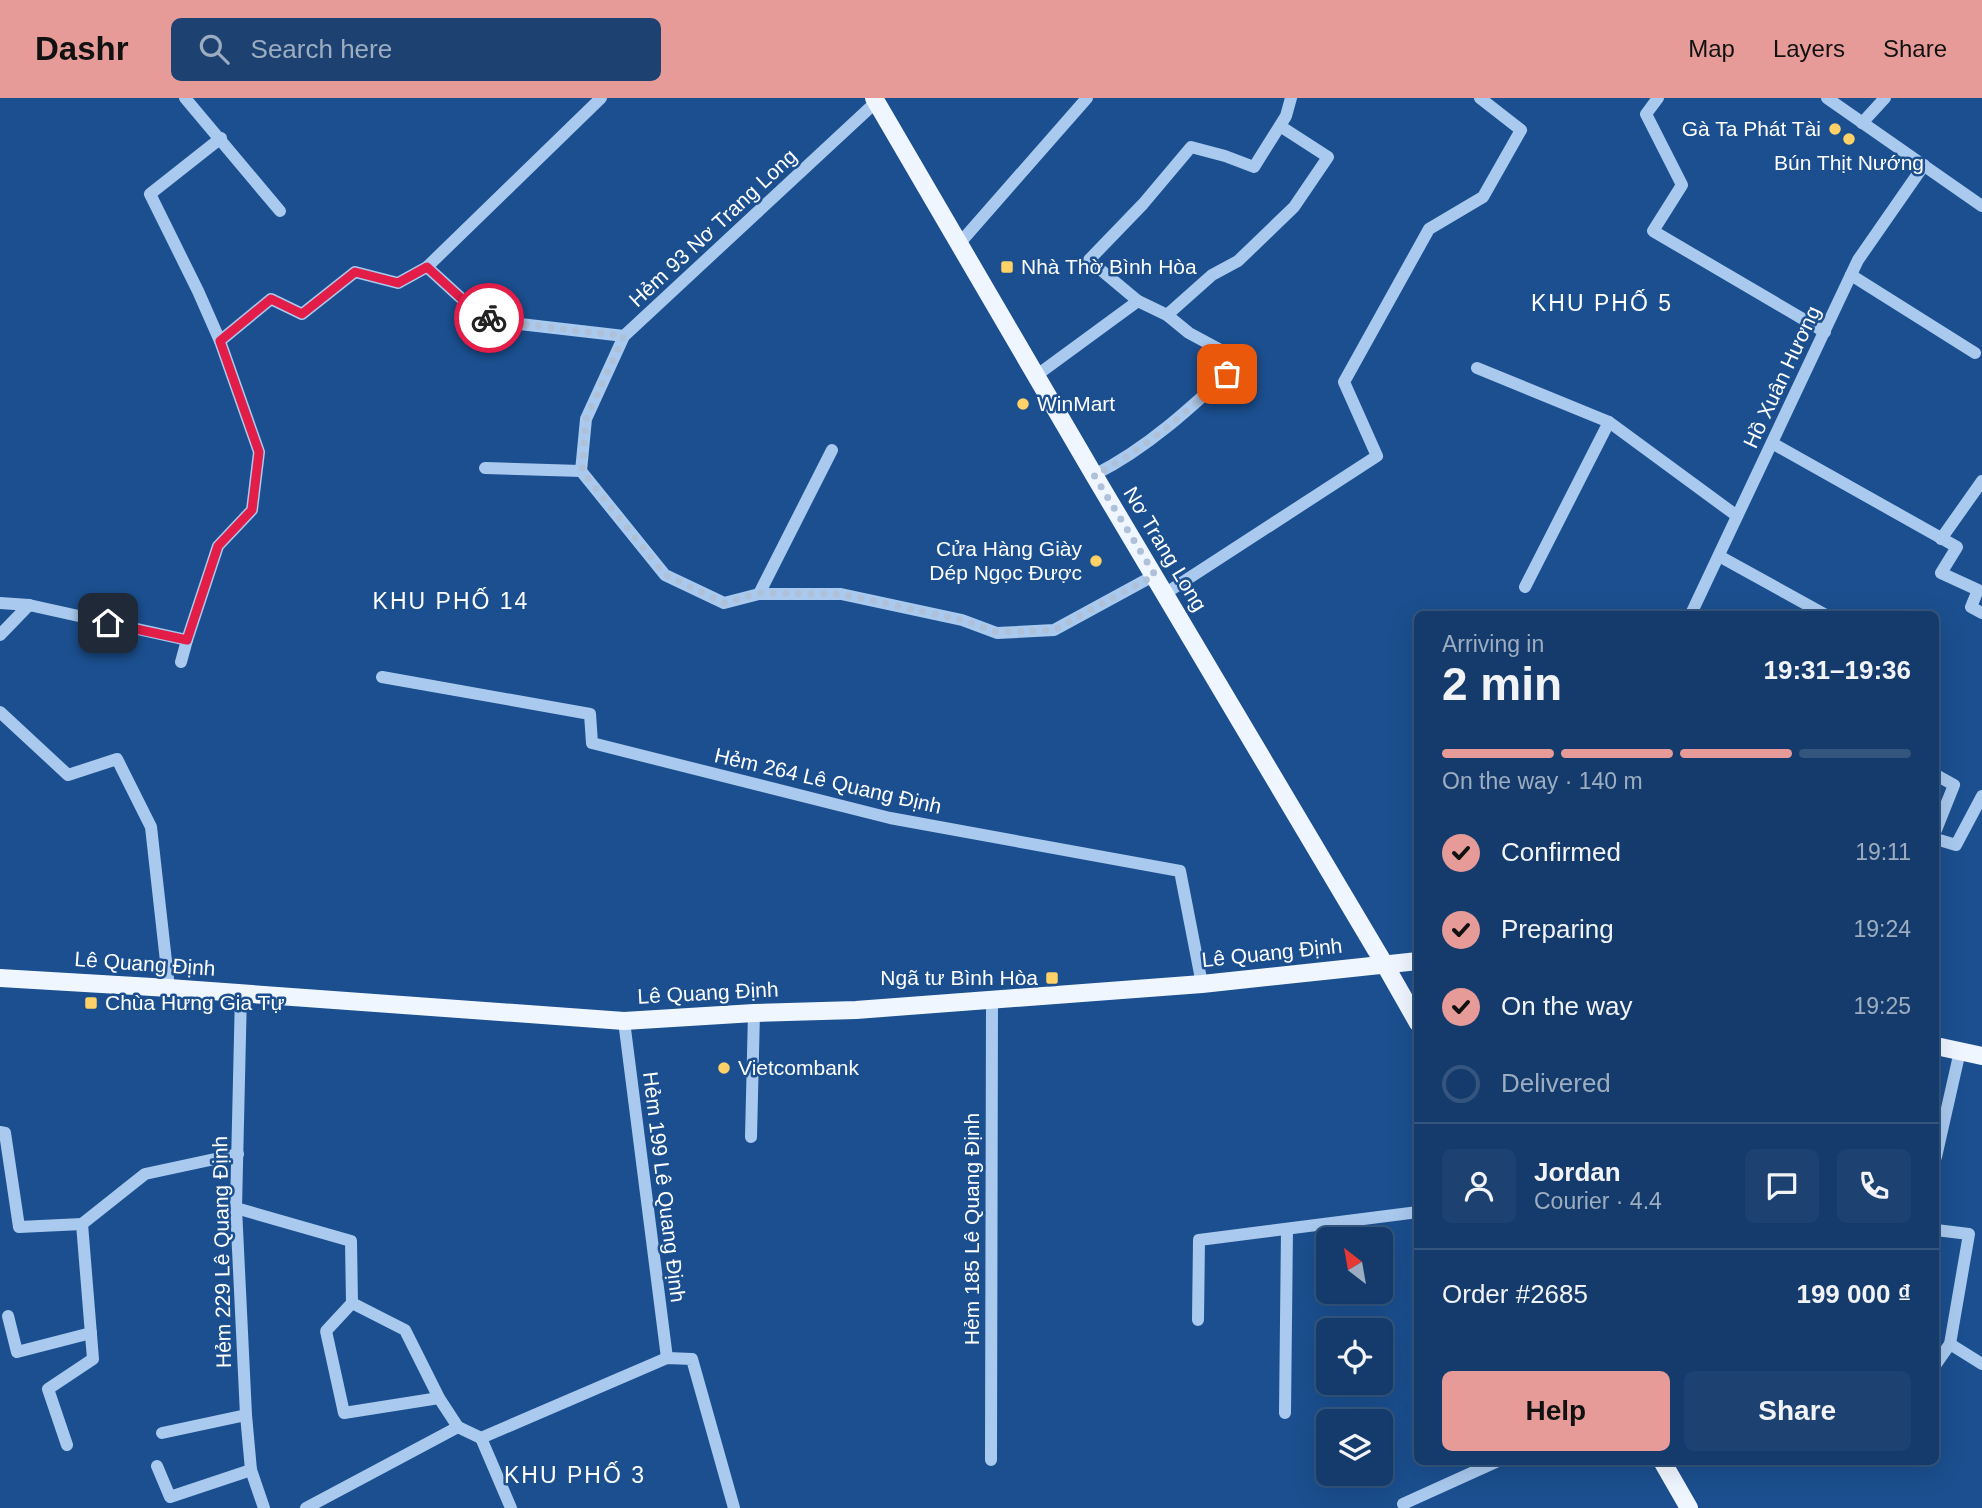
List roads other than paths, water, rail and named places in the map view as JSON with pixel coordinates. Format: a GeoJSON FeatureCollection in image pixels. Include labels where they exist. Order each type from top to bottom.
{"type":"FeatureCollection","features":[{"type":"Feature","properties":{"kind":"main road","name":"Nơ Trang Long"},"geometry":{"type":"LineString","coordinates":[[875,100],[1414,1016]]}},
{"type":"Feature","properties":{"kind":"main road","name":"Lê Quang Định"},"geometry":{"type":"LineString","coordinates":[[0,978],[624,1021],[856,1010],[1202,984],[1414,961]]}},
{"type":"Feature","properties":{"kind":"main road"},"geometry":{"type":"LineString","coordinates":[[1939,1047],[1982,1056]]}},
{"type":"Feature","properties":{"kind":"main road"},"geometry":{"type":"LineString","coordinates":[[1664,1465],[1689,1508]]}},
{"type":"Feature","properties":{"kind":"street"},"geometry":{"type":"LineString","coordinates":[[186,98],[280,211]]}},
{"type":"Feature","properties":{"kind":"street"},"geometry":{"type":"LineString","coordinates":[[220,341],[271,299],[302,314],[355,272],[398,283],[427,267],[601,98]]}},
{"type":"Feature","properties":{"kind":"street"},"geometry":{"type":"LineString","coordinates":[[959,244],[1087,98]]}},
{"type":"Feature","properties":{"kind":"street"},"geometry":{"type":"LineString","coordinates":[[1094,475],[1114,465],[1163,430],[1241,361],[1138,301],[1088,260],[1143,204],[1191,147],[1254,167],[1286,116],[1291,98]]}},
{"type":"Feature","properties":{"kind":"street"},"geometry":{"type":"LineString","coordinates":[[1166,593],[1377,456],[1344,382],[1429,229],[1483,197],[1521,130],[1480,98]]}},
{"type":"Feature","properties":{"kind":"street"},"geometry":{"type":"LineString","coordinates":[[1827,98],[1982,206]]}},
{"type":"Feature","properties":{"kind":"street"},"geometry":{"type":"LineString","coordinates":[[1862,123],[1885,98]]}},
{"type":"Feature","properties":{"kind":"street","name":"Hẻm 93 Nơ Trang Long"},"geometry":{"type":"LineString","coordinates":[[582,471],[586,419],[624,336],[875,100]]}},
{"type":"Feature","properties":{"kind":"street"},"geometry":{"type":"LineString","coordinates":[[1653,100],[1646,114],[1682,185],[1653,231],[1825,332]]}},
{"type":"Feature","properties":{"kind":"street"},"geometry":{"type":"LineString","coordinates":[[1167,316],[1212,275],[1238,261],[1294,207],[1328,157],[1280,126]]}},
{"type":"Feature","properties":{"kind":"street"},"geometry":{"type":"LineString","coordinates":[[181,662],[218,546],[252,510],[259,452],[220,341],[150,194],[221,138]]}},
{"type":"Feature","properties":{"kind":"street","name":"Hồ Xuân Hương"},"geometry":{"type":"LineString","coordinates":[[1692,611],[1858,260],[1924,165]]}},
{"type":"Feature","properties":{"kind":"street"},"geometry":{"type":"LineString","coordinates":[[427,267],[474,310],[494,321],[624,336]]}},
{"type":"Feature","properties":{"kind":"street"},"geometry":{"type":"LineString","coordinates":[[1851,275],[1975,353]]}},
{"type":"Feature","properties":{"kind":"street"},"geometry":{"type":"LineString","coordinates":[[1037,375],[1138,301]]}},
{"type":"Feature","properties":{"kind":"street"},"geometry":{"type":"LineString","coordinates":[[1477,368],[1609,422],[1737,516]]}},
{"type":"Feature","properties":{"kind":"street"},"geometry":{"type":"LineString","coordinates":[[1525,587],[1609,422]]}},
{"type":"Feature","properties":{"kind":"street"},"geometry":{"type":"LineString","coordinates":[[1772,443],[1957,547],[1941,573],[1978,590],[1971,607],[1982,613]]}},
{"type":"Feature","properties":{"kind":"street"},"geometry":{"type":"LineString","coordinates":[[759,593],[832,450]]}},
{"type":"Feature","properties":{"kind":"street"},"geometry":{"type":"LineString","coordinates":[[485,468],[582,471],[665,575],[724,603],[759,593],[841,594],[962,620],[997,632],[1054,630],[1155,575]]}},
{"type":"Feature","properties":{"kind":"street"},"geometry":{"type":"LineString","coordinates":[[1941,539],[1982,481]]}},
{"type":"Feature","properties":{"kind":"street"},"geometry":{"type":"LineString","coordinates":[[1719,556],[1819,611]]}},
{"type":"Feature","properties":{"kind":"street"},"geometry":{"type":"LineString","coordinates":[[0,603],[29,605],[187,640]]}},
{"type":"Feature","properties":{"kind":"street"},"geometry":{"type":"LineString","coordinates":[[0,635],[29,605]]}},
{"type":"Feature","properties":{"kind":"street","name":"Hẻm 264 Lê Quang Định"},"geometry":{"type":"LineString","coordinates":[[382,677],[590,714],[593,743],[890,818],[1180,870],[1202,984]]}},
{"type":"Feature","properties":{"kind":"street"},"geometry":{"type":"LineString","coordinates":[[0,712],[68,775],[117,759],[151,827],[169,988]]}},
{"type":"Feature","properties":{"kind":"street"},"geometry":{"type":"LineString","coordinates":[[1939,777],[1954,785],[1939,822]]}},
{"type":"Feature","properties":{"kind":"street"},"geometry":{"type":"LineString","coordinates":[[1939,840],[1956,845],[1982,796]]}},
{"type":"Feature","properties":{"kind":"street","name":"Hẻm 229 Lê Quang Định"},"geometry":{"type":"LineString","coordinates":[[241,993],[236,1208],[251,1470],[264,1508]]}},
{"type":"Feature","properties":{"kind":"street","name":"Hẻm 185 Lê Quang Định"},"geometry":{"type":"LineString","coordinates":[[990,1460],[992,998]]}},
{"type":"Feature","properties":{"kind":"street"},"geometry":{"type":"LineString","coordinates":[[751,1137],[754,1013]]}},
{"type":"Feature","properties":{"kind":"street","name":"Hẻm 199 Lê Quang Định"},"geometry":{"type":"LineString","coordinates":[[624,1021],[667,1358]]}},
{"type":"Feature","properties":{"kind":"street"},"geometry":{"type":"LineString","coordinates":[[1939,1144],[1960,1051]]}},
{"type":"Feature","properties":{"kind":"street"},"geometry":{"type":"LineString","coordinates":[[0,1132],[5,1133],[19,1227],[82,1224],[145,1174],[238,1154]]}},
{"type":"Feature","properties":{"kind":"street"},"geometry":{"type":"LineString","coordinates":[[236,1208],[351,1241],[352,1303],[326,1331],[344,1413],[439,1398]]}},
{"type":"Feature","properties":{"kind":"street"},"geometry":{"type":"LineString","coordinates":[[1198,1321],[1199,1240],[1414,1213]]}},
{"type":"Feature","properties":{"kind":"street"},"geometry":{"type":"LineString","coordinates":[[67,1445],[48,1389],[93,1359],[82,1224]]}},
{"type":"Feature","properties":{"kind":"street"},"geometry":{"type":"LineString","coordinates":[[1284,1413],[1287,1229]]}},
{"type":"Feature","properties":{"kind":"street"},"geometry":{"type":"LineString","coordinates":[[1939,1230],[1969,1234],[1950,1344],[1939,1360]]}},
{"type":"Feature","properties":{"kind":"street"},"geometry":{"type":"LineString","coordinates":[[352,1303],[405,1330],[439,1398],[458,1427],[481,1438],[506,1506]]}},
{"type":"Feature","properties":{"kind":"street"},"geometry":{"type":"LineString","coordinates":[[8,1316],[17,1352],[91,1333]]}},
{"type":"Feature","properties":{"kind":"street"},"geometry":{"type":"LineString","coordinates":[[1950,1344],[1982,1364]]}},
{"type":"Feature","properties":{"kind":"street"},"geometry":{"type":"LineString","coordinates":[[481,1438],[667,1358],[692,1359],[734,1508]]}},
{"type":"Feature","properties":{"kind":"street"},"geometry":{"type":"LineString","coordinates":[[162,1433],[246,1415]]}},
{"type":"Feature","properties":{"kind":"street"},"geometry":{"type":"LineString","coordinates":[[306,1508],[458,1427]]}},
{"type":"Feature","properties":{"kind":"street"},"geometry":{"type":"LineString","coordinates":[[1403,1504],[1489,1465]]}},
{"type":"Feature","properties":{"kind":"street"},"geometry":{"type":"LineString","coordinates":[[157,1466],[172,1503],[251,1470]]}},
{"type":"Feature","properties":{"kind":"place","name":"Gà Ta Phát Tài"},"geometry":{"type":"Point","coordinates":[1835,129]}},
{"type":"Feature","properties":{"kind":"place","name":"Bún Thịt Nướng"},"geometry":{"type":"Point","coordinates":[1849,139]}},
{"type":"Feature","properties":{"kind":"place","name":"Nhà Thờ Bình Hòa"},"geometry":{"type":"Point","coordinates":[1007,267]}},
{"type":"Feature","properties":{"kind":"place","name":"WinMart"},"geometry":{"type":"Point","coordinates":[1023,404]}},
{"type":"Feature","properties":{"kind":"place","name":"Cửa Hàng Giày Dép Ngọc Được"},"geometry":{"type":"Point","coordinates":[1096,561]}},
{"type":"Feature","properties":{"kind":"place","name":"Ngã tư Bình Hòa"},"geometry":{"type":"Point","coordinates":[1052,978]}},
{"type":"Feature","properties":{"kind":"place","name":"Chùa Hưng Gia Tự"},"geometry":{"type":"Point","coordinates":[91,1003]}},
{"type":"Feature","properties":{"kind":"place","name":"Vietcombank"},"geometry":{"type":"Point","coordinates":[724,1068]}},
{"type":"Feature","properties":{"kind":"district","name":"KHU PHỐ 5"},"geometry":{"type":"Point","coordinates":[1602,303]}},
{"type":"Feature","properties":{"kind":"district","name":"KHU PHỐ 14"},"geometry":{"type":"Point","coordinates":[451,601]}},
{"type":"Feature","properties":{"kind":"district","name":"KHU PHỐ 3"},"geometry":{"type":"Point","coordinates":[575,1475]}}]}
